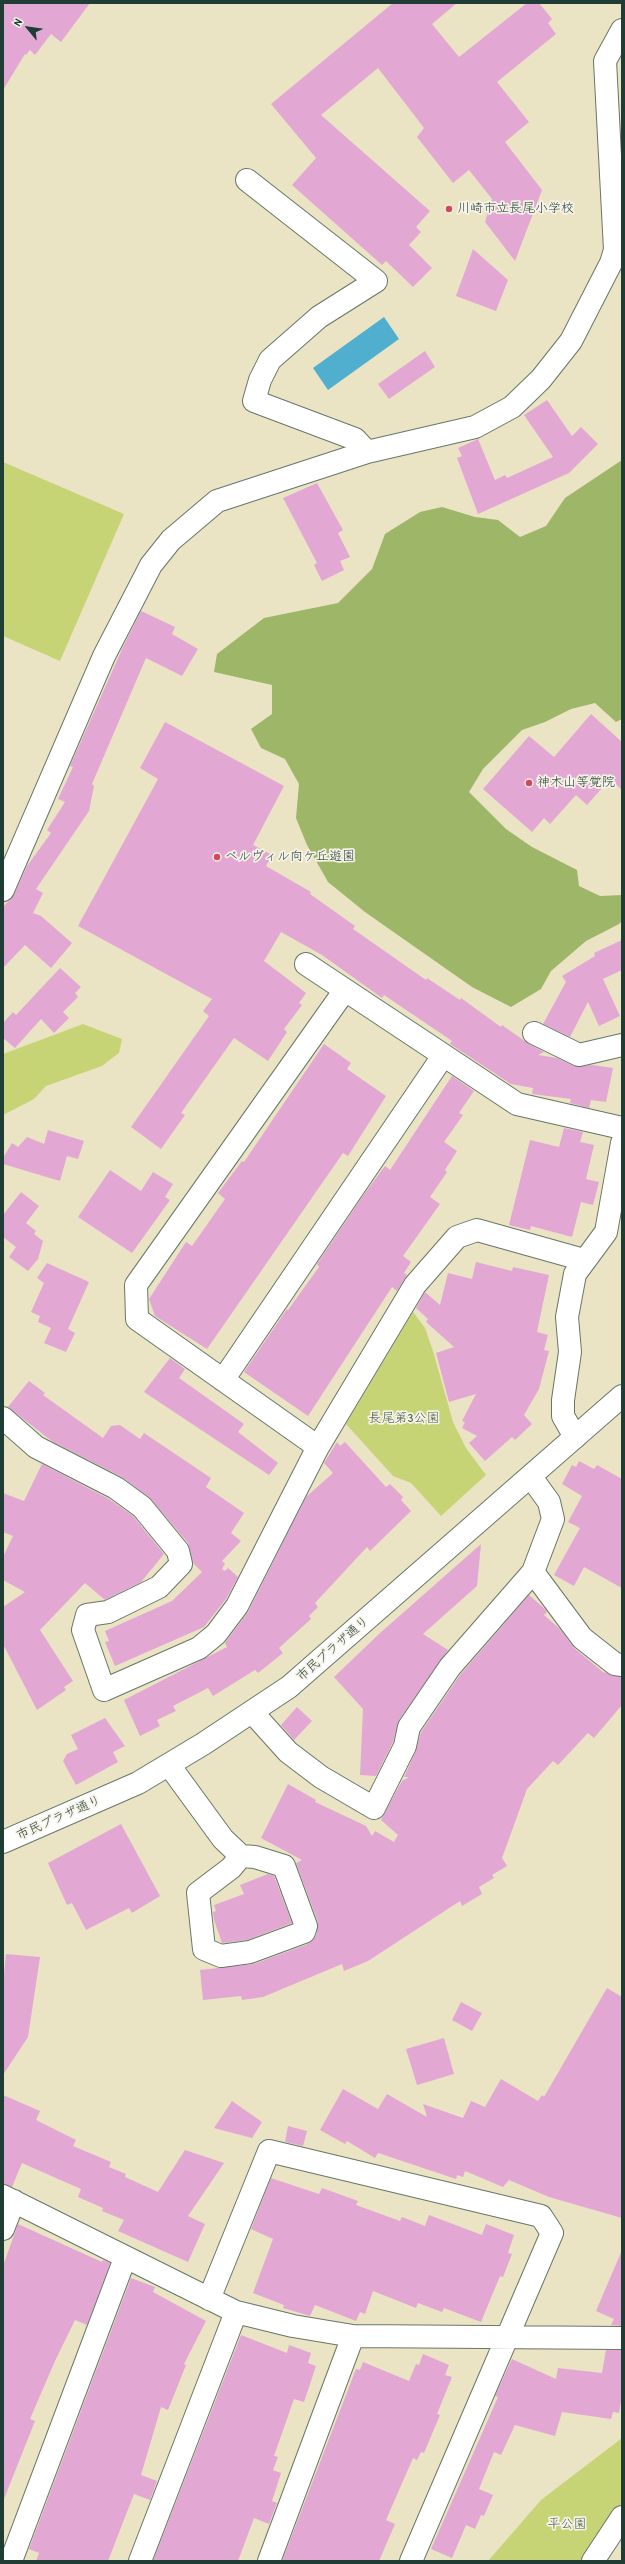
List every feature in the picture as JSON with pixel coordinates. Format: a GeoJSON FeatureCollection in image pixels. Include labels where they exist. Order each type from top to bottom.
{"type":"FeatureCollection","features":[{"type":"Feature","properties":{"kind":"street"},"geometry":{"type":"LineString","coordinates":[[3,890],[104,656],[151,565],[167,545],[217,501],[367,452],[475,427],[512,408],[541,379],[571,342],[618,247],[605,61],[622,30]]}},
{"type":"Feature","properties":{"kind":"street"},"geometry":{"type":"LineString","coordinates":[[247,180],[376,281],[319,317],[270,360],[260,380],[254,401],[355,439],[367,452]]}},
{"type":"Feature","properties":{"kind":"street"},"geometry":{"type":"LineString","coordinates":[[306,964],[516,1104],[622,1128]]}},
{"type":"Feature","properties":{"kind":"street"},"geometry":{"type":"LineString","coordinates":[[318,1447],[137,1319],[136,1285],[345,990]]}},
{"type":"Feature","properties":{"kind":"street"},"geometry":{"type":"LineString","coordinates":[[534,1033],[579,1055],[622,1045]]}},
{"type":"Feature","properties":{"kind":"street"},"geometry":{"type":"LineString","coordinates":[[223,1380],[443,1056]]}},
{"type":"Feature","properties":{"kind":"street"},"geometry":{"type":"LineString","coordinates":[[575,1437],[563,1416],[563,1400],[570,1352],[567,1317],[575,1274],[606,1232],[622,1143]]}},
{"type":"Feature","properties":{"kind":"street"},"geometry":{"type":"LineString","coordinates":[[3,1418],[36,1447],[116,1488],[142,1508],[178,1551],[181,1564],[159,1587],[108,1612],[87,1615],[83,1630],[104,1690],[199,1648],[216,1634],[237,1606],[318,1447],[415,1285],[457,1237],[476,1230],[584,1260]]}},
{"type":"Feature","properties":{"kind":"street","name":"市民プラザ通り"},"geometry":{"type":"LineString","coordinates":[[3,1842],[138,1783],[169,1765],[289,1687],[622,1396]]}},
{"type":"Feature","properties":{"kind":"street"},"geometry":{"type":"LineString","coordinates":[[252,1712],[288,1752],[322,1777],[374,1808],[405,1746],[409,1728],[413,1721],[450,1667],[534,1572],[553,1519],[548,1502],[531,1477]]}},
{"type":"Feature","properties":{"kind":"street"},"geometry":{"type":"LineString","coordinates":[[534,1572],[582,1638],[615,1664],[622,1665]]}},
{"type":"Feature","properties":{"kind":"street"},"geometry":{"type":"LineString","coordinates":[[169,1765],[223,1839],[241,1856],[255,1857],[284,1866],[306,1926],[304,1932],[250,1952],[221,1956],[204,1949],[198,1893],[231,1868],[241,1856]]}},
{"type":"Feature","properties":{"kind":"street"},"geometry":{"type":"LineString","coordinates":[[209,2299],[269,2151],[541,2216],[552,2233],[505,2337],[411,2561]]}},
{"type":"Feature","properties":{"kind":"street"},"geometry":{"type":"LineString","coordinates":[[3,2229],[9,2199],[236,2312],[353,2336],[622,2338]]}},
{"type":"Feature","properties":{"kind":"street"},"geometry":{"type":"LineString","coordinates":[[11,2561],[125,2258]]}},
{"type":"Feature","properties":{"kind":"street"},"geometry":{"type":"LineString","coordinates":[[140,2561],[236,2312]]}},
{"type":"Feature","properties":{"kind":"street"},"geometry":{"type":"LineString","coordinates":[[269,2561],[353,2336]]}},
{"type":"Feature","properties":{"kind":"street"},"geometry":{"type":"LineString","coordinates":[[593,2561],[622,2517]]}},
{"type":"Feature","properties":{"kind":"green space"},"geometry":{"type":"Polygon","coordinates":[[[622,460],[622,719],[616,722],[595,703],[571,709],[545,722],[522,730],[483,769],[469,792],[506,829],[532,847],[577,870],[579,886],[600,896],[622,895],[622,921],[586,941],[551,971],[541,989],[511,1007],[472,987],[365,912],[328,882],[307,845],[296,818],[299,784],[285,759],[261,748],[251,729],[272,714],[272,685],[214,672],[217,654],[264,618],[338,603],[372,569],[385,534],[420,512],[442,507],[475,517],[498,520],[520,537],[546,526],[565,498],[622,460]]]}},
{"type":"Feature","properties":{"kind":"green space"},"geometry":{"type":"Polygon","coordinates":[[[3,462],[124,514],[60,661],[3,636],[3,462]]]}},
{"type":"Feature","properties":{"kind":"green space"},"geometry":{"type":"Polygon","coordinates":[[[83,1024],[122,1039],[119,1053],[102,1066],[46,1086],[34,1099],[3,1115],[3,1054],[83,1024]]]}},
{"type":"Feature","properties":{"kind":"green space","name":"長尾第3公園"},"geometry":{"type":"Polygon","coordinates":[[[413,1312],[425,1328],[453,1422],[466,1448],[486,1475],[441,1516],[411,1483],[393,1476],[346,1424],[413,1312]]]}},
{"type":"Feature","properties":{"kind":"green space","name":"平公園"},"geometry":{"type":"Polygon","coordinates":[[[622,2438],[622,2506],[587,2561],[488,2561],[541,2500],[622,2438]]]}},
{"type":"Feature","properties":{"kind":"water"},"geometry":{"type":"Polygon","coordinates":[[[384,317],[399,339],[328,390],[313,368],[384,317]]]}},
{"type":"Feature","properties":{"kind":"building"},"geometry":{"type":"Polygon","coordinates":[[[3,3],[90,3],[61,42],[51,34],[35,55],[30,50],[26,55],[25,54],[3,90],[3,3]]]}},
{"type":"Feature","properties":{"kind":"building"},"geometry":{"type":"Polygon","coordinates":[[[393,3],[457,3],[432,24],[459,57],[527,3],[539,3],[552,19],[548,23],[556,34],[497,82],[529,122],[505,142],[542,190],[515,261],[485,222],[492,199],[469,170],[453,183],[417,137],[424,128],[378,68],[321,115],[430,211],[416,227],[421,232],[409,245],[432,268],[413,287],[386,261],[382,265],[292,185],[316,158],[271,104],[393,3]]]}},
{"type":"Feature","properties":{"kind":"building"},"geometry":{"type":"Polygon","coordinates":[[[473,249],[508,280],[496,311],[456,296],[473,249]]]}},
{"type":"Feature","properties":{"kind":"building"},"geometry":{"type":"Polygon","coordinates":[[[425,351],[435,367],[389,399],[378,384],[425,351]]]}},
{"type":"Feature","properties":{"kind":"building"},"geometry":{"type":"Polygon","coordinates":[[[547,400],[572,436],[581,427],[598,444],[569,473],[478,514],[457,458],[462,456],[458,448],[478,439],[495,480],[505,475],[507,478],[553,457],[524,415],[547,400]]]}},
{"type":"Feature","properties":{"kind":"building"},"geometry":{"type":"Polygon","coordinates":[[[317,483],[343,530],[338,533],[350,557],[340,561],[344,570],[322,581],[314,565],[317,563],[283,498],[317,483]]]}},
{"type":"Feature","properties":{"kind":"building"},"geometry":{"type":"Polygon","coordinates":[[[141,611],[175,627],[172,634],[198,649],[182,676],[146,658],[92,784],[94,786],[89,811],[36,889],[43,893],[33,913],[41,916],[72,943],[51,968],[25,945],[3,968],[3,907],[14,895],[27,866],[51,833],[47,830],[65,802],[58,799],[73,767],[70,766],[123,647],[141,611]]]}},
{"type":"Feature","properties":{"kind":"building"},"geometry":{"type":"Polygon","coordinates":[[[591,714],[622,742],[622,790],[610,779],[587,805],[576,795],[550,824],[544,818],[532,832],[483,789],[529,736],[554,757],[591,714]]]}},
{"type":"Feature","properties":{"kind":"building"},"geometry":{"type":"Polygon","coordinates":[[[165,722],[284,786],[253,845],[272,855],[266,866],[311,892],[310,894],[355,926],[353,929],[426,980],[427,978],[460,1000],[461,998],[501,1027],[502,1025],[529,1044],[544,1052],[538,1055],[557,1058],[574,1066],[593,1065],[613,1068],[606,1102],[591,1100],[589,1108],[570,1103],[571,1099],[532,1094],[533,1088],[511,1084],[450,1044],[452,1041],[384,995],[382,998],[322,955],[281,932],[264,961],[306,993],[299,1003],[302,1005],[284,1029],[287,1032],[268,1061],[234,1038],[181,1113],[185,1115],[161,1149],[131,1127],[209,1016],[203,1011],[212,999],[78,926],[158,779],[140,768],[165,722]]]}},
{"type":"Feature","properties":{"kind":"building"},"geometry":{"type":"Polygon","coordinates":[[[622,940],[622,970],[603,979],[620,1016],[599,1026],[588,1002],[570,1037],[543,1024],[566,982],[562,976],[595,956],[594,953],[622,940]]]}},
{"type":"Feature","properties":{"kind":"building"},"geometry":{"type":"Polygon","coordinates":[[[60,968],[81,987],[75,993],[78,997],[63,1012],[69,1018],[54,1033],[41,1019],[15,1048],[3,1038],[3,1023],[13,1012],[16,1015],[60,968]]]}},
{"type":"Feature","properties":{"kind":"building"},"geometry":{"type":"Polygon","coordinates":[[[324,1044],[351,1063],[347,1069],[386,1096],[348,1156],[343,1153],[207,1349],[155,1316],[149,1299],[186,1242],[192,1246],[225,1199],[218,1193],[242,1161],[244,1162],[324,1044]]]}},
{"type":"Feature","properties":{"kind":"building"},"geometry":{"type":"Polygon","coordinates":[[[452,1076],[474,1091],[459,1113],[463,1115],[444,1142],[457,1151],[445,1170],[447,1172],[430,1197],[440,1204],[403,1256],[411,1262],[404,1273],[407,1275],[397,1291],[392,1287],[308,1416],[244,1372],[287,1309],[288,1310],[319,1267],[317,1264],[365,1193],[385,1166],[390,1170],[452,1076]]]}},
{"type":"Feature","properties":{"kind":"building"},"geometry":{"type":"Polygon","coordinates":[[[564,1128],[583,1132],[580,1142],[594,1145],[586,1179],[599,1182],[593,1205],[581,1202],[572,1237],[531,1226],[530,1230],[509,1225],[530,1140],[559,1147],[564,1128]]]}},
{"type":"Feature","properties":{"kind":"building"},"geometry":{"type":"Polygon","coordinates":[[[48,1130],[84,1141],[78,1159],[67,1156],[60,1181],[3,1164],[3,1158],[12,1143],[18,1147],[27,1137],[44,1144],[48,1130]]]}},
{"type":"Feature","properties":{"kind":"building"},"geometry":{"type":"Polygon","coordinates":[[[110,1170],[141,1191],[153,1172],[173,1184],[165,1197],[170,1200],[132,1253],[78,1217],[110,1170]]]}},
{"type":"Feature","properties":{"kind":"building"},"geometry":{"type":"Polygon","coordinates":[[[21,1192],[39,1206],[26,1223],[36,1231],[34,1234],[43,1241],[38,1259],[28,1271],[9,1257],[16,1247],[3,1237],[3,1215],[21,1192]]]}},
{"type":"Feature","properties":{"kind":"building"},"geometry":{"type":"Polygon","coordinates":[[[476,1262],[512,1271],[513,1267],[549,1275],[537,1332],[548,1335],[544,1350],[549,1351],[539,1389],[524,1415],[532,1424],[515,1440],[512,1437],[485,1461],[469,1443],[477,1436],[462,1428],[465,1422],[462,1421],[476,1394],[449,1402],[436,1353],[454,1347],[426,1322],[428,1319],[416,1308],[425,1292],[440,1305],[448,1273],[472,1279],[476,1262]]]}},
{"type":"Feature","properties":{"kind":"building"},"geometry":{"type":"Polygon","coordinates":[[[47,1263],[89,1282],[68,1329],[75,1333],[66,1352],[44,1343],[51,1328],[38,1322],[40,1316],[31,1312],[44,1283],[37,1278],[47,1263]]]}},
{"type":"Feature","properties":{"kind":"building"},"geometry":{"type":"Polygon","coordinates":[[[170,1358],[185,1369],[179,1378],[244,1424],[238,1432],[278,1463],[269,1475],[144,1392],[170,1358]]]}},
{"type":"Feature","properties":{"kind":"building"},"geometry":{"type":"Polygon","coordinates":[[[29,1381],[45,1393],[43,1395],[103,1438],[111,1426],[120,1425],[140,1439],[144,1433],[211,1478],[206,1487],[244,1513],[231,1533],[241,1541],[222,1561],[225,1564],[222,1569],[225,1571],[228,1568],[238,1577],[226,1599],[204,1627],[115,1666],[105,1642],[109,1641],[105,1631],[172,1601],[202,1572],[193,1563],[188,1543],[149,1497],[122,1477],[53,1442],[8,1407],[29,1381]]]}},
{"type":"Feature","properties":{"kind":"building"},"geometry":{"type":"Polygon","coordinates":[[[337,1442],[340,1446],[345,1442],[386,1487],[390,1484],[403,1497],[401,1500],[411,1511],[370,1551],[367,1547],[315,1603],[318,1607],[309,1616],[311,1619],[279,1648],[283,1653],[258,1673],[255,1670],[213,1696],[208,1688],[173,1706],[176,1711],[157,1720],[160,1726],[140,1736],[124,1700],[227,1647],[225,1643],[248,1612],[306,1497],[333,1473],[324,1463],[337,1442]]]}},
{"type":"Feature","properties":{"kind":"building"},"geometry":{"type":"Polygon","coordinates":[[[579,1461],[594,1469],[597,1465],[622,1479],[622,1588],[584,1567],[574,1586],[554,1575],[580,1528],[568,1522],[582,1496],[562,1484],[572,1465],[576,1467],[579,1461]]]}},
{"type":"Feature","properties":{"kind":"building"},"geometry":{"type":"Polygon","coordinates":[[[42,1464],[109,1499],[133,1516],[164,1554],[141,1582],[105,1600],[85,1583],[40,1630],[73,1681],[64,1687],[66,1690],[37,1710],[3,1644],[3,1607],[25,1592],[3,1580],[3,1557],[13,1536],[3,1532],[3,1493],[24,1501],[42,1464]]]}},
{"type":"Feature","properties":{"kind":"building"},"geometry":{"type":"Polygon","coordinates":[[[481,1544],[477,1586],[423,1634],[448,1650],[399,1720],[393,1742],[376,1776],[360,1775],[363,1709],[334,1677],[379,1634],[481,1544]]]}},
{"type":"Feature","properties":{"kind":"building"},"geometry":{"type":"Polygon","coordinates":[[[529,1595],[546,1610],[547,1612],[544,1615],[560,1629],[574,1648],[603,1672],[622,1677],[622,1705],[594,1738],[588,1733],[558,1765],[553,1761],[527,1789],[502,1858],[507,1866],[492,1875],[494,1878],[479,1887],[482,1894],[462,1906],[460,1901],[368,1961],[344,1971],[342,1964],[263,1997],[242,2000],[241,1996],[203,2000],[200,1970],[254,1964],[308,1944],[316,1936],[318,1922],[296,1863],[302,1860],[261,1838],[288,1784],[316,1800],[315,1802],[366,1826],[372,1836],[375,1831],[394,1842],[398,1835],[381,1820],[402,1781],[409,1777],[404,1777],[416,1751],[421,1732],[460,1675],[529,1595]]]}},
{"type":"Feature","properties":{"kind":"building"},"geometry":{"type":"Polygon","coordinates":[[[297,1707],[312,1721],[294,1740],[281,1725],[297,1707]]]}},
{"type":"Feature","properties":{"kind":"building"},"geometry":{"type":"Polygon","coordinates":[[[105,1718],[125,1746],[113,1752],[118,1762],[76,1785],[63,1761],[67,1754],[78,1749],[71,1735],[105,1718]]]}},
{"type":"Feature","properties":{"kind":"building"},"geometry":{"type":"Polygon","coordinates":[[[121,1824],[160,1896],[132,1913],[129,1908],[86,1930],[72,1903],[67,1905],[48,1863],[121,1824]]]}},
{"type":"Feature","properties":{"kind":"building"},"geometry":{"type":"Polygon","coordinates":[[[268,1874],[274,1876],[292,1923],[247,1940],[222,1943],[214,1920],[213,1912],[216,1911],[214,1905],[244,1894],[240,1885],[268,1874]]]}},
{"type":"Feature","properties":{"kind":"building"},"geometry":{"type":"Polygon","coordinates":[[[6,1954],[40,1957],[28,2037],[3,2075],[3,1984],[6,1954]]]}},
{"type":"Feature","properties":{"kind":"building"},"geometry":{"type":"Polygon","coordinates":[[[607,1988],[622,1997],[622,2218],[549,2197],[509,2180],[503,2187],[465,2171],[463,2177],[457,2175],[456,2179],[378,2153],[375,2158],[347,2141],[345,2144],[320,2130],[343,2089],[378,2109],[387,2094],[427,2117],[423,2104],[463,2118],[471,2101],[485,2107],[501,2079],[538,2101],[542,2095],[544,2097],[607,1988]]]}},
{"type":"Feature","properties":{"kind":"building"},"geometry":{"type":"Polygon","coordinates":[[[461,2002],[482,2013],[472,2031],[452,2020],[461,2002]]]}},
{"type":"Feature","properties":{"kind":"building"},"geometry":{"type":"Polygon","coordinates":[[[444,2038],[454,2074],[417,2085],[406,2049],[444,2038]]]}},
{"type":"Feature","properties":{"kind":"building"},"geometry":{"type":"Polygon","coordinates":[[[3,2095],[40,2111],[36,2120],[76,2140],[73,2146],[111,2162],[109,2167],[126,2174],[125,2177],[158,2192],[185,2150],[224,2163],[188,2216],[205,2224],[188,2262],[118,2231],[124,2220],[102,2211],[103,2208],[78,2197],[81,2189],[22,2163],[12,2187],[3,2184],[3,2095]]]}},
{"type":"Feature","properties":{"kind":"building"},"geometry":{"type":"Polygon","coordinates":[[[232,2101],[262,2122],[252,2138],[214,2128],[232,2101]]]}},
{"type":"Feature","properties":{"kind":"building"},"geometry":{"type":"Polygon","coordinates":[[[288,2126],[307,2131],[303,2146],[285,2142],[288,2126]]]}},
{"type":"Feature","properties":{"kind":"building"},"geometry":{"type":"Polygon","coordinates":[[[271,2178],[319,2194],[322,2188],[358,2201],[356,2205],[400,2221],[402,2217],[425,2226],[429,2215],[482,2235],[486,2224],[514,2235],[508,2253],[512,2254],[503,2277],[500,2276],[481,2322],[444,2308],[442,2312],[418,2303],[416,2308],[373,2291],[365,2314],[360,2312],[356,2321],[315,2305],[310,2316],[283,2308],[284,2305],[253,2293],[273,2239],[251,2229],[271,2178]]]}},
{"type":"Feature","properties":{"kind":"building"},"geometry":{"type":"Polygon","coordinates":[[[18,2224],[102,2262],[103,2260],[110,2263],[87,2325],[75,2320],[55,2361],[30,2419],[35,2421],[4,2499],[3,2266],[18,2224]]]}},
{"type":"Feature","properties":{"kind":"building"},"geometry":{"type":"Polygon","coordinates":[[[622,2250],[622,2326],[611,2325],[614,2319],[596,2311],[622,2250]]]}},
{"type":"Feature","properties":{"kind":"building"},"geometry":{"type":"Polygon","coordinates":[[[131,2278],[155,2287],[153,2292],[206,2321],[184,2364],[186,2365],[168,2410],[161,2407],[141,2475],[157,2481],[150,2500],[134,2494],[108,2561],[36,2561],[39,2553],[29,2549],[131,2278]]]}},
{"type":"Feature","properties":{"kind":"building"},"geometry":{"type":"Polygon","coordinates":[[[241,2335],[287,2353],[289,2345],[311,2353],[308,2363],[316,2366],[304,2402],[294,2399],[274,2456],[278,2457],[273,2470],[281,2473],[272,2501],[277,2503],[269,2524],[254,2518],[238,2561],[153,2561],[241,2335]]]}},
{"type":"Feature","properties":{"kind":"building"},"geometry":{"type":"Polygon","coordinates":[[[606,2350],[622,2350],[622,2395],[619,2413],[613,2412],[611,2419],[562,2412],[555,2436],[515,2425],[501,2455],[494,2452],[479,2489],[493,2495],[484,2516],[481,2515],[475,2529],[466,2525],[452,2558],[431,2549],[498,2397],[495,2396],[512,2359],[556,2379],[558,2368],[602,2373],[606,2350]]]}},
{"type":"Feature","properties":{"kind":"building"},"geometry":{"type":"Polygon","coordinates":[[[423,2354],[449,2365],[445,2375],[452,2377],[437,2414],[440,2415],[424,2453],[421,2452],[417,2460],[413,2458],[386,2520],[395,2524],[379,2561],[282,2561],[356,2369],[360,2370],[363,2362],[409,2381],[416,2364],[419,2365],[423,2354]]]}},
{"type":"Feature","properties":{"kind":"place","name":"川崎市立長尾小学校"},"geometry":{"type":"Point","coordinates":[449,209]}},
{"type":"Feature","properties":{"kind":"place","name":"神木山等覚院"},"geometry":{"type":"Point","coordinates":[529,783]}},
{"type":"Feature","properties":{"kind":"place","name":"ベルヴィル向ケ丘遊園"},"geometry":{"type":"Point","coordinates":[217,857]}}]}
